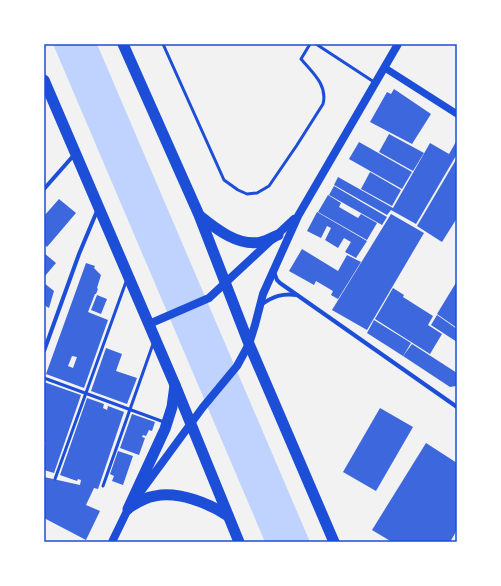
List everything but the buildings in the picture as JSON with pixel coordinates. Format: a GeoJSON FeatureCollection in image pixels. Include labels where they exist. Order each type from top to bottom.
{"type":"FeatureCollection","features":[{"type":"Feature","properties":{"kind":"highway"},"geometry":{"type":"LineString","coordinates":[[122,44],[199,215],[249,344],[334,542]]}},
{"type":"Feature","properties":{"kind":"highway"},"geometry":{"type":"LineString","coordinates":[[44,80],[156,339],[239,542]]}},
{"type":"Feature","properties":{"kind":"highway"},"geometry":{"type":"LineString","coordinates":[[199,215],[218,230],[249,243],[260,242],[278,235]]}},
{"type":"Feature","properties":{"kind":"highway"},"geometry":{"type":"LineString","coordinates":[[129,508],[167,423],[172,407],[175,385]]}},
{"type":"Feature","properties":{"kind":"highway"},"geometry":{"type":"LineString","coordinates":[[129,508],[144,499],[156,495],[181,497],[210,505],[228,516]]}},
{"type":"Feature","properties":{"kind":"main road"},"geometry":{"type":"LineString","coordinates":[[112,542],[129,508],[203,407],[237,366],[249,344],[259,306],[273,269],[298,216],[398,44]]}},
{"type":"Feature","properties":{"kind":"main road"},"geometry":{"type":"LineString","coordinates":[[149,324],[209,298],[298,216]]}},
{"type":"Feature","properties":{"kind":"street"},"geometry":{"type":"LineString","coordinates":[[385,68],[457,114]]}},
{"type":"Feature","properties":{"kind":"street"},"geometry":{"type":"LineString","coordinates":[[44,189],[76,153]]}},
{"type":"Feature","properties":{"kind":"street"},"geometry":{"type":"LineString","coordinates":[[44,350],[79,254],[99,207]]}},
{"type":"Feature","properties":{"kind":"street"},"geometry":{"type":"LineString","coordinates":[[273,269],[277,280],[457,407]]}},
{"type":"Feature","properties":{"kind":"street"},"geometry":{"type":"LineString","coordinates":[[259,306],[270,298],[278,295],[298,295]]}},
{"type":"Feature","properties":{"kind":"lane"},"geometry":{"type":"LineString","coordinates":[[163,44],[224,180],[238,190],[247,194],[257,193],[269,186],[323,104],[325,97],[321,83],[301,59],[310,44]]}},
{"type":"Feature","properties":{"kind":"lane"},"geometry":{"type":"LineString","coordinates":[[316,44],[376,83]]}},
{"type":"Feature","properties":{"kind":"lane"},"geometry":{"type":"LineString","coordinates":[[55,479],[128,276]]}},
{"type":"Feature","properties":{"kind":"lane"},"geometry":{"type":"LineString","coordinates":[[103,486],[156,339]]}},
{"type":"Feature","properties":{"kind":"lane"},"geometry":{"type":"LineString","coordinates":[[44,378],[167,423]]}},
{"type":"Feature","properties":{"kind":"water"},"geometry":{"type":"Polygon","coordinates":[[[53,44],[97,44],[310,542],[265,542],[53,44]]]}}]}
